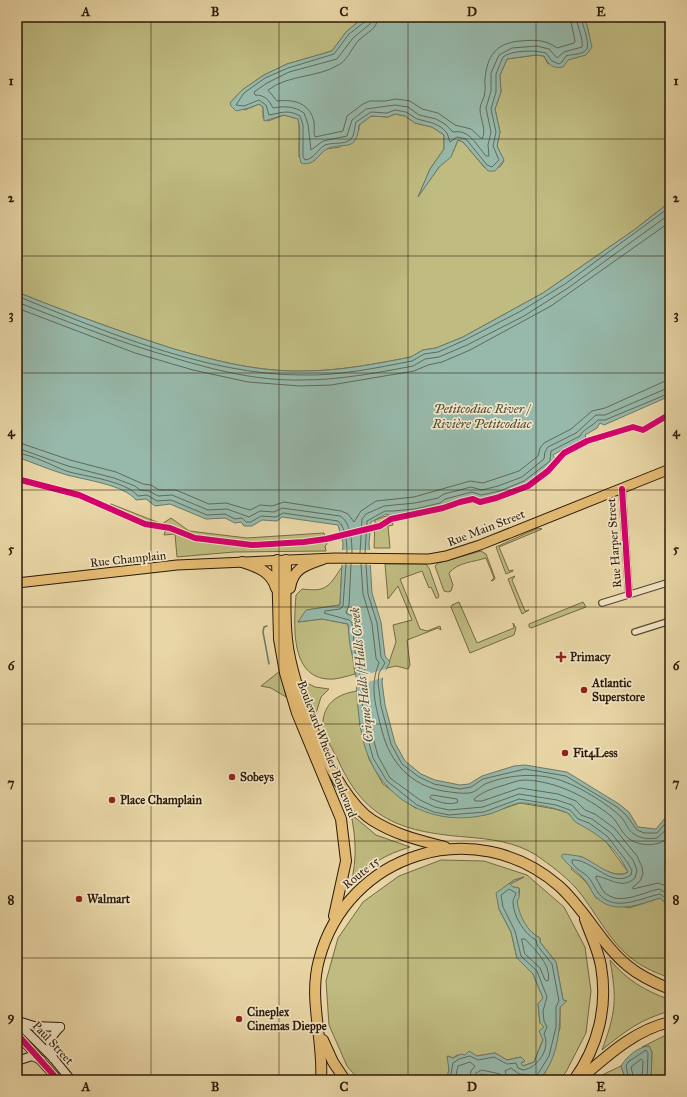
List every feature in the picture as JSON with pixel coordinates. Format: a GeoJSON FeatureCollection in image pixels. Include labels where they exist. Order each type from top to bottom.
{"type":"FeatureCollection","features":[{"type":"Feature","properties":{"kind":"highway"},"geometry":{"type":"LineString","coordinates":[[285,616],[291,581],[294,574],[301,566],[323,559]]}},
{"type":"Feature","properties":{"kind":"highway","name":"Boulevard Wheeler Boulevard"},"geometry":{"type":"LineString","coordinates":[[282,560],[278,594],[279,639],[285,674],[297,713],[341,819],[346,861],[333,922]]}},
{"type":"Feature","properties":{"kind":"highway","name":"Boulevard Wheeler Boulevard"},"geometry":{"type":"LineString","coordinates":[[282,560],[285,616],[291,662],[308,721],[338,781],[348,797],[370,819],[404,837],[453,849]]}},
{"type":"Feature","properties":{"kind":"highway"},"geometry":{"type":"LineString","coordinates":[[242,562],[265,570],[274,579],[278,594]]}},
{"type":"Feature","properties":{"kind":"highway","name":"Route 15"},"geometry":{"type":"LineString","coordinates":[[321,1080],[321,1046],[315,1004],[315,983],[322,948],[333,922],[345,905],[359,889],[375,876],[393,865],[432,851],[453,849],[486,852],[518,861],[545,876],[559,886],[581,909]]}},
{"type":"Feature","properties":{"kind":"highway"},"geometry":{"type":"LineString","coordinates":[[581,909],[628,966],[652,982],[670,989]]}},
{"type":"Feature","properties":{"kind":"highway"},"geometry":{"type":"LineString","coordinates":[[574,1080],[590,1054],[596,1037],[603,1001],[601,965],[596,947],[581,909]]}},
{"type":"Feature","properties":{"kind":"highway"},"geometry":{"type":"LineString","coordinates":[[579,1080],[614,1050],[642,1033],[670,1022]]}},
{"type":"Feature","properties":{"kind":"highway"},"geometry":{"type":"LineString","coordinates":[[318,1025],[324,1044],[333,1062],[345,1080]]}},
{"type":"Feature","properties":{"kind":"main road","name":"Rue Main Street"},"geometry":{"type":"LineString","coordinates":[[282,560],[334,558],[430,559],[446,556],[480,545],[670,470]]}},
{"type":"Feature","properties":{"kind":"main road","name":"Rue Champlain"},"geometry":{"type":"LineString","coordinates":[[17,583],[177,565],[282,560]]}},
{"type":"Feature","properties":{"kind":"main road","name":"Paul Street"},"geometry":{"type":"LineString","coordinates":[[17,1021],[53,1058],[71,1080]]}},
{"type":"Feature","properties":{"kind":"main road"},"geometry":{"type":"LineString","coordinates":[[17,1021],[34,1026],[60,1028],[50,1037],[49,1042],[53,1058]]}},
{"type":"Feature","properties":{"kind":"main road","name":"Paul Street"},"geometry":{"type":"LineString","coordinates":[[17,1034],[43,1061],[58,1080]]}},
{"type":"Feature","properties":{"kind":"main road"},"geometry":{"type":"LineString","coordinates":[[17,1057],[35,1039]]}},
{"type":"Feature","properties":{"kind":"main road"},"geometry":{"type":"LineString","coordinates":[[17,1061],[32,1056],[43,1061]]}},
{"type":"Feature","properties":{"kind":"street","name":"Rue Harper Street"},"geometry":{"type":"LineString","coordinates":[[622,489],[629,595]]}},
{"type":"Feature","properties":{"kind":"street"},"geometry":{"type":"LineString","coordinates":[[602,603],[670,582]]}},
{"type":"Feature","properties":{"kind":"street"},"geometry":{"type":"LineString","coordinates":[[635,632],[670,621]]}},
{"type":"Feature","properties":{"kind":"shaded area"},"geometry":{"type":"Polygon","coordinates":[[[17,17],[364,17],[346,32],[332,51],[287,64],[264,75],[242,90],[230,103],[245,110],[259,104],[263,107],[263,118],[268,121],[284,115],[298,119],[299,157],[314,161],[326,149],[340,147],[359,130],[359,125],[371,116],[388,117],[395,114],[405,116],[415,123],[432,127],[444,135],[444,149],[430,169],[419,195],[439,167],[453,152],[458,140],[463,142],[485,168],[500,167],[504,161],[497,146],[500,132],[495,109],[501,92],[500,75],[507,59],[536,55],[544,56],[548,64],[579,57],[589,34],[585,17],[670,17],[670,202],[634,230],[543,293],[463,337],[436,348],[423,350],[411,357],[370,365],[344,368],[316,371],[287,371],[238,365],[174,349],[95,322],[17,292],[17,17]]]}},
{"type":"Feature","properties":{"kind":"shaded area"},"geometry":{"type":"Polygon","coordinates":[[[111,504],[162,524],[171,518],[189,531],[247,538],[324,533],[327,544],[325,546],[326,551],[234,552],[177,557],[175,534],[164,535],[166,529],[103,509],[111,504]]]}},
{"type":"Feature","properties":{"kind":"shaded area"},"geometry":{"type":"Polygon","coordinates":[[[386,516],[391,516],[393,525],[388,526],[390,548],[374,548],[375,520],[386,516]]]}},
{"type":"Feature","properties":{"kind":"shaded area"},"geometry":{"type":"Polygon","coordinates":[[[538,528],[542,529],[499,547],[509,571],[513,570],[506,574],[496,547],[538,528]]]}},
{"type":"Feature","properties":{"kind":"shaded area"},"geometry":{"type":"Polygon","coordinates":[[[481,551],[486,554],[495,578],[494,580],[491,581],[494,578],[486,558],[461,564],[453,569],[449,573],[453,585],[451,591],[444,591],[435,566],[438,563],[481,551]]]}},
{"type":"Feature","properties":{"kind":"shaded area"},"geometry":{"type":"Polygon","coordinates":[[[385,564],[426,564],[429,568],[439,596],[436,598],[431,587],[429,588],[422,571],[400,579],[420,629],[427,631],[440,626],[441,630],[438,628],[407,640],[410,665],[408,669],[396,666],[387,668],[396,642],[393,625],[412,620],[398,586],[388,599],[385,564]]]}},
{"type":"Feature","properties":{"kind":"shaded area"},"geometry":{"type":"Polygon","coordinates":[[[342,567],[340,605],[307,610],[298,622],[322,619],[348,624],[355,674],[334,679],[319,677],[309,671],[302,662],[297,649],[295,636],[296,595],[302,589],[317,590],[326,587],[330,584],[342,567]]]}},
{"type":"Feature","properties":{"kind":"shaded area"},"geometry":{"type":"Polygon","coordinates":[[[515,576],[512,580],[525,611],[529,610],[522,614],[508,579],[515,576]]]}},
{"type":"Feature","properties":{"kind":"shaded area"},"geometry":{"type":"Polygon","coordinates":[[[459,602],[477,643],[514,628],[513,623],[516,628],[514,635],[470,653],[451,607],[459,602]]]}},
{"type":"Feature","properties":{"kind":"shaded area"},"geometry":{"type":"Polygon","coordinates":[[[583,602],[586,607],[531,628],[529,627],[529,624],[583,602]]]}},
{"type":"Feature","properties":{"kind":"shaded area"},"geometry":{"type":"Polygon","coordinates":[[[280,671],[286,697],[271,688],[261,686],[280,671]]]}},
{"type":"Feature","properties":{"kind":"shaded area"},"geometry":{"type":"Polygon","coordinates":[[[299,679],[315,687],[329,689],[321,697],[314,720],[299,679]]]}},
{"type":"Feature","properties":{"kind":"shaded area"},"geometry":{"type":"Polygon","coordinates":[[[357,691],[360,725],[369,759],[383,784],[415,808],[485,815],[520,803],[555,809],[568,813],[576,822],[587,826],[604,839],[628,872],[616,874],[604,870],[580,856],[571,869],[586,882],[596,898],[629,908],[660,898],[668,905],[670,909],[670,978],[643,966],[626,954],[610,936],[576,888],[562,874],[536,855],[520,847],[502,842],[425,832],[390,820],[375,811],[362,798],[350,782],[328,742],[323,725],[325,713],[330,703],[339,696],[357,691]]]}},
{"type":"Feature","properties":{"kind":"shaded area"},"geometry":{"type":"Polygon","coordinates":[[[351,814],[376,835],[410,847],[392,853],[378,861],[365,870],[351,883],[355,849],[351,814]]]}},
{"type":"Feature","properties":{"kind":"shaded area"},"geometry":{"type":"Polygon","coordinates":[[[441,860],[484,861],[527,875],[564,907],[585,947],[591,991],[586,1033],[566,1072],[558,1080],[537,1080],[545,1073],[560,1028],[560,1007],[563,1000],[556,962],[540,942],[540,938],[524,924],[517,908],[520,892],[519,888],[513,887],[510,884],[524,877],[514,880],[497,893],[499,909],[511,932],[517,958],[533,974],[543,998],[538,1004],[540,1023],[544,1027],[543,1039],[534,1062],[523,1066],[521,1063],[525,1061],[521,1057],[507,1060],[495,1053],[477,1056],[457,1055],[453,1058],[448,1056],[449,1070],[446,1080],[359,1080],[347,1066],[329,1025],[326,981],[338,938],[363,902],[399,876],[441,860]]]}},
{"type":"Feature","properties":{"kind":"shaded area"},"geometry":{"type":"Polygon","coordinates":[[[610,960],[623,974],[637,984],[670,1000],[670,1011],[650,1018],[634,1026],[602,1050],[613,1015],[614,1006],[614,986],[610,960]]]}},
{"type":"Feature","properties":{"kind":"shaded area"},"geometry":{"type":"Polygon","coordinates":[[[670,1033],[670,1080],[651,1080],[652,1052],[649,1046],[642,1047],[670,1033]]]}},
{"type":"Feature","properties":{"kind":"shaded area"},"geometry":{"type":"Polygon","coordinates":[[[621,1066],[626,1080],[597,1080],[602,1075],[621,1066]]]}},
{"type":"Feature","properties":{"kind":"water"},"geometry":{"type":"Polygon","coordinates":[[[364,17],[585,17],[592,47],[586,55],[568,60],[563,67],[552,66],[544,56],[536,55],[507,59],[500,75],[501,92],[495,109],[500,132],[497,146],[504,160],[495,171],[488,171],[463,142],[458,140],[451,157],[439,167],[418,197],[430,169],[444,149],[444,135],[432,127],[415,123],[405,116],[395,114],[388,117],[371,116],[359,125],[358,134],[352,143],[327,149],[313,162],[305,164],[301,163],[300,158],[300,130],[298,119],[284,115],[264,121],[263,107],[259,104],[236,111],[230,103],[242,90],[264,75],[287,64],[332,51],[346,32],[364,17]]]}},
{"type":"Feature","properties":{"kind":"water","name":"Petitcodiac River / Rivière Petitcodiac"},"geometry":{"type":"Polygon","coordinates":[[[670,202],[670,396],[604,425],[600,423],[597,428],[585,435],[586,438],[553,455],[556,461],[526,485],[501,495],[480,499],[473,496],[415,513],[409,512],[392,516],[386,514],[371,522],[369,543],[372,593],[381,622],[385,656],[390,662],[383,675],[382,682],[385,705],[395,743],[405,761],[421,774],[435,780],[460,785],[469,784],[482,776],[514,766],[525,765],[567,772],[619,804],[629,812],[638,827],[656,829],[670,812],[670,909],[668,905],[660,898],[628,907],[620,907],[604,903],[597,898],[585,880],[561,856],[563,854],[582,857],[611,873],[623,874],[628,872],[618,855],[607,843],[593,832],[576,822],[569,814],[565,812],[545,806],[519,803],[485,815],[467,818],[450,817],[433,814],[417,808],[403,800],[390,789],[379,776],[370,760],[362,737],[358,712],[355,662],[350,647],[348,624],[322,619],[298,622],[306,610],[340,605],[343,543],[338,525],[282,517],[277,521],[262,520],[252,526],[244,526],[241,522],[235,523],[225,518],[206,519],[170,504],[155,506],[146,499],[136,500],[123,490],[67,475],[17,457],[17,292],[134,336],[206,358],[270,370],[316,371],[357,367],[411,357],[423,350],[436,348],[463,337],[543,293],[634,230],[670,202]]]}},
{"type":"Feature","properties":{"kind":"water"},"geometry":{"type":"Polygon","coordinates":[[[524,877],[510,884],[513,887],[519,888],[519,898],[517,901],[524,922],[531,932],[540,938],[540,942],[556,962],[563,1000],[567,1001],[560,1007],[559,1032],[556,1048],[550,1064],[543,1075],[537,1080],[505,1080],[482,1074],[479,1075],[478,1080],[446,1080],[449,1070],[447,1056],[453,1058],[461,1054],[465,1055],[469,1051],[477,1056],[495,1053],[507,1060],[521,1057],[525,1061],[521,1063],[523,1066],[534,1062],[543,1040],[539,1031],[544,1027],[540,1023],[538,1004],[543,998],[533,974],[517,958],[511,932],[499,909],[496,893],[514,880],[524,877]]]}},
{"type":"Feature","properties":{"kind":"water"},"geometry":{"type":"Polygon","coordinates":[[[649,1046],[652,1052],[651,1080],[626,1080],[621,1066],[623,1062],[637,1050],[649,1046]]]}},
{"type":"Feature","properties":{"kind":"pier"},"geometry":{"type":"Polygon","coordinates":[[[372,526],[372,530],[339,538],[338,534],[372,526]]]}},
{"type":"Feature","properties":{"kind":"pier"},"geometry":{"type":"Polygon","coordinates":[[[341,550],[371,550],[372,565],[340,565],[341,550]]]}},
{"type":"Feature","properties":{"kind":"pier"},"geometry":{"type":"Polygon","coordinates":[[[386,669],[385,677],[354,686],[353,678],[386,669]]]}},
{"type":"Feature","properties":{"kind":"waterway"},"geometry":{"type":"LineString","coordinates":[[267,626],[264,627],[263,632],[269,664]]}},
{"type":"Feature","properties":{"kind":"cycle path"},"geometry":{"type":"LineString","coordinates":[[17,479],[79,495],[145,524],[170,528],[195,538],[252,545],[304,542],[326,539],[380,526],[391,519],[443,508],[473,499],[480,502],[496,498],[528,486],[548,471],[564,453],[587,441],[633,427],[643,430],[670,414]]}},
{"type":"Feature","properties":{"kind":"cycle path"},"geometry":{"type":"LineString","coordinates":[[622,489],[629,595]]}},
{"type":"Feature","properties":{"kind":"cycle path"},"geometry":{"type":"LineString","coordinates":[[17,1034],[58,1080]]}},
{"type":"Feature","properties":{"kind":"place","name":"Primacy"},"geometry":{"type":"Point","coordinates":[561,657]}},
{"type":"Feature","properties":{"kind":"place","name":"Atlantic Superstore"},"geometry":{"type":"Point","coordinates":[584,690]}},
{"type":"Feature","properties":{"kind":"place","name":"Fit4Less"},"geometry":{"type":"Point","coordinates":[565,753]}},
{"type":"Feature","properties":{"kind":"place","name":"Sobeys"},"geometry":{"type":"Point","coordinates":[232,777]}},
{"type":"Feature","properties":{"kind":"place","name":"Place Champlain"},"geometry":{"type":"Point","coordinates":[112,800]}},
{"type":"Feature","properties":{"kind":"place","name":"Walmart"},"geometry":{"type":"Point","coordinates":[79,899]}},
{"type":"Feature","properties":{"kind":"place","name":"Cineplex Cinemas Dieppe"},"geometry":{"type":"Point","coordinates":[239,1019]}},
{"type":"Feature","properties":{"kind":"water label","name":"Crique Halls / Halls Creek"},"geometry":{"type":"Point","coordinates":[362,675]}}]}
